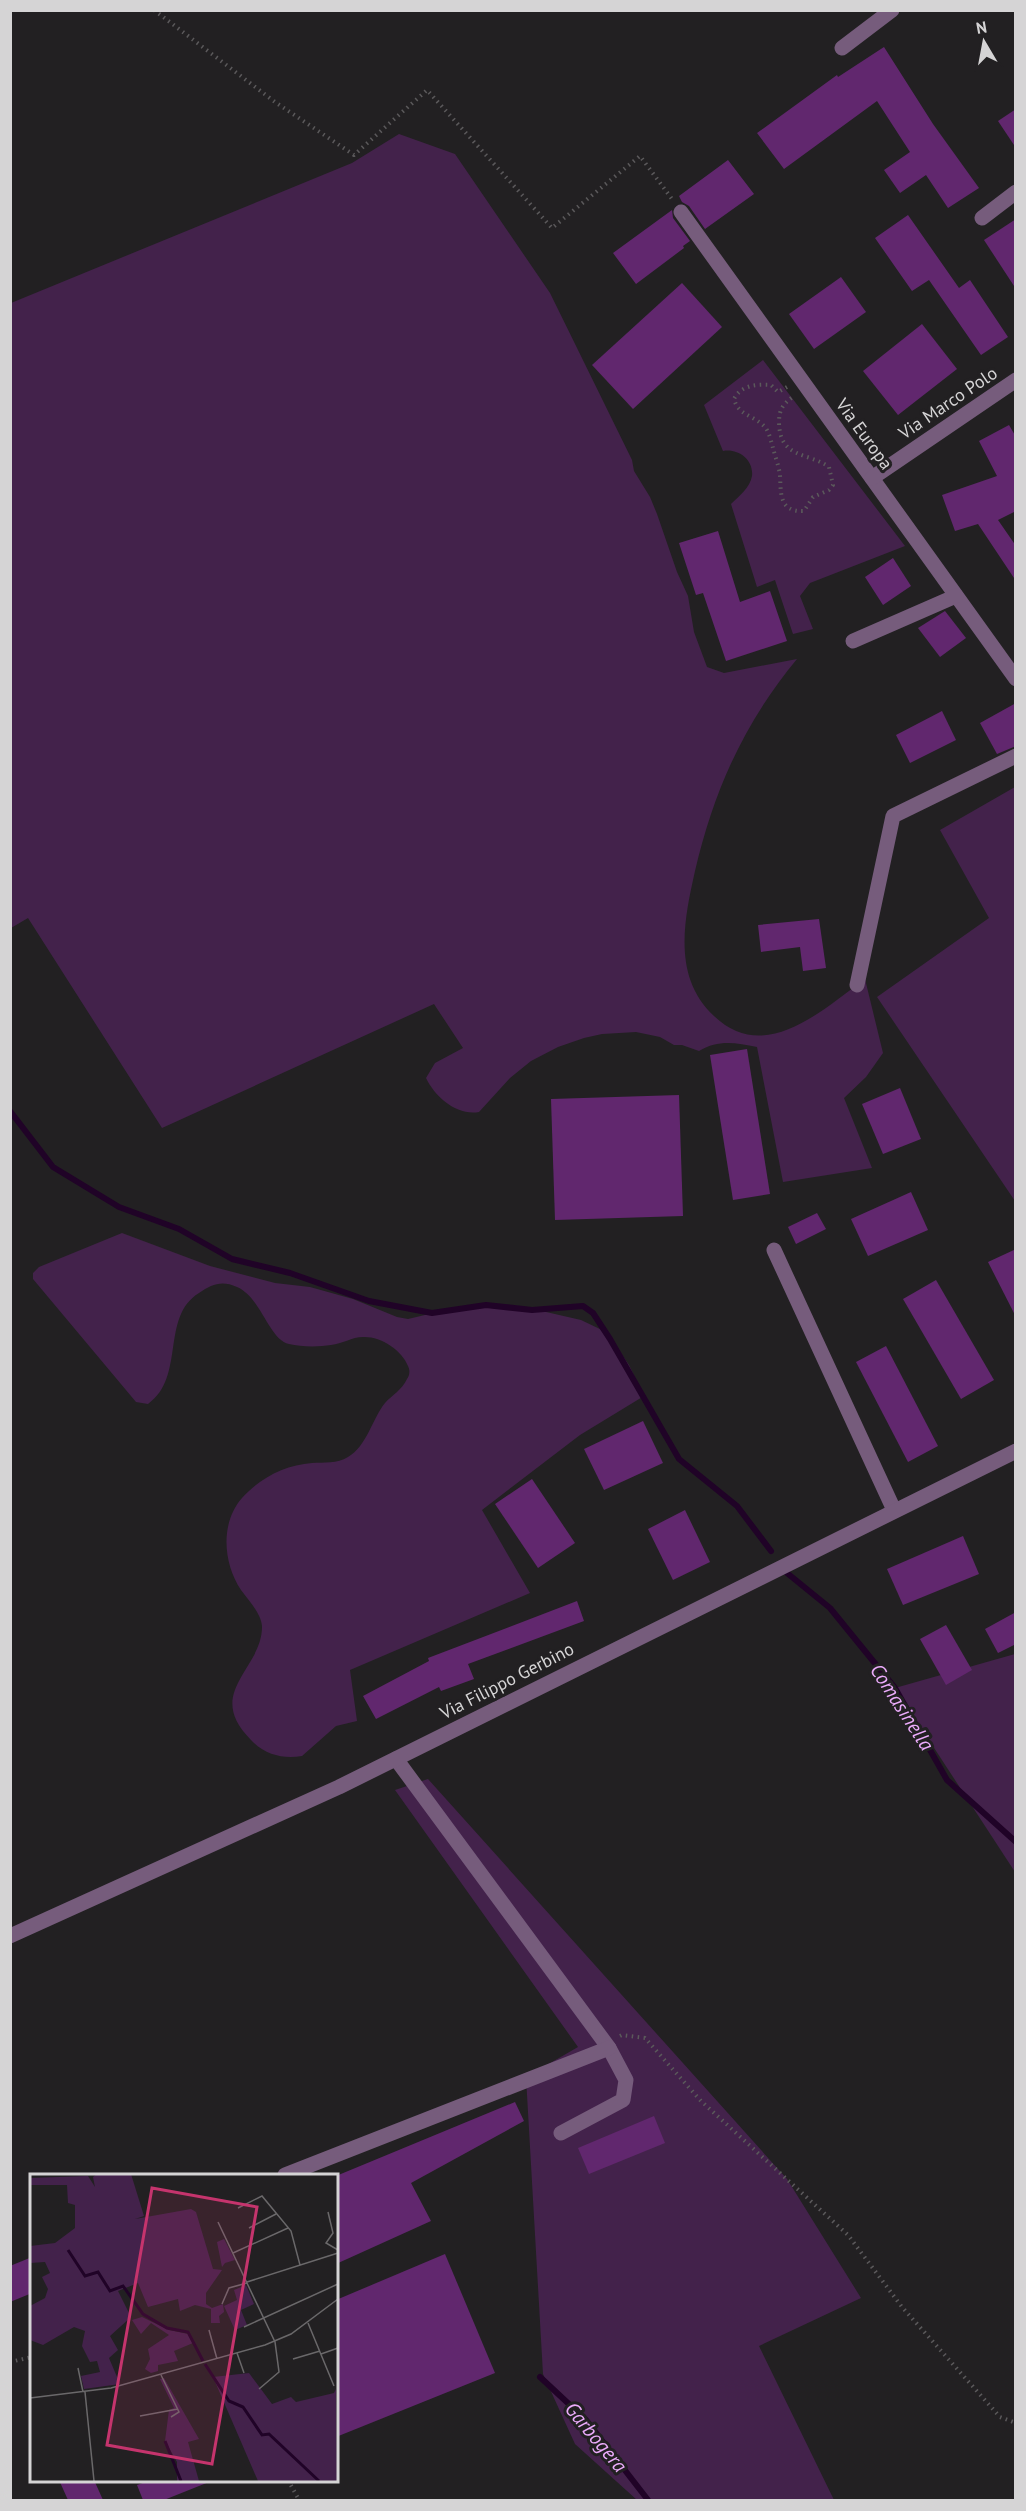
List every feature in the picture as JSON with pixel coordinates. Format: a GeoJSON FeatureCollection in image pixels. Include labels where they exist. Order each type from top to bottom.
{"type":"FeatureCollection","features":[{"type":"Feature","properties":{"kind":"street"},"geometry":{"type":"LineString","coordinates":[[842,48],[892,10]]}},
{"type":"Feature","properties":{"kind":"street"},"geometry":{"type":"LineString","coordinates":[[982,218],[1016,192]]}},
{"type":"Feature","properties":{"kind":"street","name":"Via Europa"},"geometry":{"type":"LineString","coordinates":[[681,212],[1016,679]]}},
{"type":"Feature","properties":{"kind":"street","name":"Via Marco Polo"},"geometry":{"type":"LineString","coordinates":[[872,478],[1016,380]]}},
{"type":"Feature","properties":{"kind":"street"},"geometry":{"type":"LineString","coordinates":[[853,641],[956,596]]}},
{"type":"Feature","properties":{"kind":"street"},"geometry":{"type":"LineString","coordinates":[[856,985],[893,816],[1016,756]]}},
{"type":"Feature","properties":{"kind":"street"},"geometry":{"type":"LineString","coordinates":[[774,1250],[894,1510]]}},
{"type":"Feature","properties":{"kind":"street","name":"Via Filippo Gerbino"},"geometry":{"type":"LineString","coordinates":[[10,1936],[339,1787],[1016,1451]]}},
{"type":"Feature","properties":{"kind":"street"},"geometry":{"type":"LineString","coordinates":[[396,1759],[609,2048],[626,2080],[623,2100],[561,2133]]}},
{"type":"Feature","properties":{"kind":"street"},"geometry":{"type":"LineString","coordinates":[[288,2174],[609,2048]]}},
{"type":"Feature","properties":{"kind":"path"},"geometry":{"type":"LineString","coordinates":[[154,10],[275,102],[354,155],[427,90],[552,228],[640,156],[681,212]]}},
{"type":"Feature","properties":{"kind":"path"},"geometry":{"type":"LineString","coordinates":[[803,382],[784,403],[780,411],[779,430],[786,447],[795,454],[829,467],[833,485],[829,490],[813,497],[804,511],[794,511],[788,508],[780,495],[780,473],[768,432],[758,421],[735,406],[734,399],[736,394],[748,386],[771,385],[778,392],[803,382]]}},
{"type":"Feature","properties":{"kind":"path"},"geometry":{"type":"LineString","coordinates":[[609,2048],[622,2035],[645,2038],[701,2101],[848,2235],[902,2307],[1000,2417],[1016,2423]]}},
{"type":"Feature","properties":{"kind":"path"},"geometry":{"type":"LineString","coordinates":[[10,2361],[30,2357]]}},
{"type":"Feature","properties":{"kind":"path"},"geometry":{"type":"LineString","coordinates":[[289,2481],[299,2500]]}},
{"type":"Feature","properties":{"kind":"shaded area"},"geometry":{"type":"Polygon","coordinates":[[[399,134],[455,154],[550,293],[632,460],[634,471],[650,497],[688,596],[694,632],[707,667],[724,673],[797,659],[778,683],[746,733],[722,785],[703,841],[687,909],[685,947],[687,966],[692,984],[701,1001],[714,1016],[733,1030],[753,1035],[773,1034],[792,1028],[830,1005],[865,979],[883,1053],[866,1077],[844,1098],[872,1168],[783,1182],[757,1047],[742,1044],[721,1043],[699,1051],[682,1045],[674,1045],[660,1037],[636,1032],[602,1034],[584,1038],[558,1047],[531,1061],[510,1078],[479,1112],[463,1111],[441,1098],[426,1078],[435,1063],[463,1048],[434,1004],[162,1128],[28,918],[11,928],[11,303],[352,163],[399,134]]]}},
{"type":"Feature","properties":{"kind":"shaded area"},"geometry":{"type":"Polygon","coordinates":[[[763,360],[905,546],[810,583],[800,596],[813,629],[793,634],[775,580],[757,587],[731,504],[749,484],[752,476],[750,464],[739,453],[723,451],[704,405],[763,360]]]}},
{"type":"Feature","properties":{"kind":"shaded area"},"geometry":{"type":"Polygon","coordinates":[[[1015,787],[1015,1201],[877,997],[989,918],[940,830],[1015,787]]]}},
{"type":"Feature","properties":{"kind":"shaded area"},"geometry":{"type":"Polygon","coordinates":[[[122,1233],[210,1266],[275,1283],[310,1287],[353,1299],[397,1317],[408,1319],[463,1306],[491,1304],[520,1306],[581,1320],[604,1331],[610,1337],[629,1365],[644,1396],[580,1435],[482,1510],[530,1593],[350,1670],[357,1721],[336,1726],[302,1756],[281,1756],[256,1745],[238,1723],[233,1708],[234,1694],[260,1641],[262,1626],[257,1612],[241,1590],[230,1568],[226,1543],[230,1519],[242,1498],[257,1484],[274,1474],[302,1464],[339,1461],[355,1452],[385,1403],[405,1383],[409,1368],[401,1355],[390,1345],[370,1337],[359,1337],[321,1346],[304,1346],[282,1341],[245,1292],[232,1285],[217,1284],[199,1293],[187,1304],[180,1317],[167,1379],[160,1392],[148,1404],[136,1402],[33,1279],[33,1273],[39,1267],[122,1233]]]}},
{"type":"Feature","properties":{"kind":"shaded area"},"geometry":{"type":"Polygon","coordinates":[[[1015,1654],[1015,1872],[895,1688],[1015,1654]]]}},
{"type":"Feature","properties":{"kind":"shaded area"},"geometry":{"type":"Polygon","coordinates":[[[428,1779],[787,2179],[861,2298],[759,2346],[834,2500],[637,2500],[575,2444],[543,2374],[526,2077],[578,2047],[395,1790],[428,1779]]]}},
{"type":"Feature","properties":{"kind":"building"},"geometry":{"type":"Polygon","coordinates":[[[884,47],[933,124],[979,188],[948,208],[926,175],[900,193],[884,170],[910,152],[877,101],[784,169],[757,133],[837,75],[838,77],[884,47]]]}},
{"type":"Feature","properties":{"kind":"building"},"geometry":{"type":"Polygon","coordinates":[[[1016,109],[1016,148],[998,121],[1016,109]]]}},
{"type":"Feature","properties":{"kind":"building"},"geometry":{"type":"Polygon","coordinates":[[[728,160],[754,194],[705,229],[679,196],[728,160]]]}},
{"type":"Feature","properties":{"kind":"building"},"geometry":{"type":"Polygon","coordinates":[[[672,210],[673,218],[690,241],[636,284],[613,253],[672,210]]]}},
{"type":"Feature","properties":{"kind":"building"},"geometry":{"type":"Polygon","coordinates":[[[908,215],[959,288],[970,280],[1008,337],[981,355],[929,280],[912,291],[875,238],[908,215]]]}},
{"type":"Feature","properties":{"kind":"building"},"geometry":{"type":"Polygon","coordinates":[[[1016,219],[1016,289],[984,240],[1016,219]]]}},
{"type":"Feature","properties":{"kind":"building"},"geometry":{"type":"Polygon","coordinates":[[[841,277],[866,312],[814,349],[789,314],[841,277]]]}},
{"type":"Feature","properties":{"kind":"building"},"geometry":{"type":"Polygon","coordinates":[[[682,283],[722,327],[633,409],[592,365],[682,283]]]}},
{"type":"Feature","properties":{"kind":"building"},"geometry":{"type":"Polygon","coordinates":[[[922,324],[957,369],[898,415],[863,371],[922,324]]]}},
{"type":"Feature","properties":{"kind":"building"},"geometry":{"type":"Polygon","coordinates":[[[1009,425],[1016,437],[1016,511],[998,520],[1016,546],[1016,581],[978,524],[955,531],[942,495],[997,476],[979,441],[1009,425]]]}},
{"type":"Feature","properties":{"kind":"building"},"geometry":{"type":"Polygon","coordinates":[[[718,531],[740,602],[770,591],[787,641],[726,661],[703,593],[696,595],[679,543],[718,531]]]}},
{"type":"Feature","properties":{"kind":"building"},"geometry":{"type":"Polygon","coordinates":[[[893,558],[911,586],[883,605],[865,577],[893,558]]]}},
{"type":"Feature","properties":{"kind":"building"},"geometry":{"type":"Polygon","coordinates":[[[945,611],[966,638],[940,657],[918,628],[945,611]]]}},
{"type":"Feature","properties":{"kind":"building"},"geometry":{"type":"Polygon","coordinates":[[[1016,703],[1016,746],[997,754],[980,723],[1016,703]]]}},
{"type":"Feature","properties":{"kind":"building"},"geometry":{"type":"Polygon","coordinates":[[[942,711],[956,740],[910,763],[896,735],[942,711]]]}},
{"type":"Feature","properties":{"kind":"building"},"geometry":{"type":"Polygon","coordinates":[[[819,919],[826,968],[803,971],[800,947],[761,952],[758,925],[819,919]]]}},
{"type":"Feature","properties":{"kind":"building"},"geometry":{"type":"Polygon","coordinates":[[[747,1049],[770,1194],[733,1200],[710,1055],[747,1049]]]}},
{"type":"Feature","properties":{"kind":"building"},"geometry":{"type":"Polygon","coordinates":[[[900,1088],[921,1139],[883,1154],[862,1104],[900,1088]]]}},
{"type":"Feature","properties":{"kind":"building"},"geometry":{"type":"Polygon","coordinates":[[[679,1095],[683,1216],[555,1220],[551,1099],[679,1095]]]}},
{"type":"Feature","properties":{"kind":"building"},"geometry":{"type":"Polygon","coordinates":[[[911,1192],[928,1230],[868,1256],[851,1219],[911,1192]]]}},
{"type":"Feature","properties":{"kind":"building"},"geometry":{"type":"Polygon","coordinates":[[[817,1213],[826,1229],[796,1244],[788,1227],[817,1213]]]}},
{"type":"Feature","properties":{"kind":"building"},"geometry":{"type":"Polygon","coordinates":[[[1016,1249],[1016,1317],[988,1262],[1016,1249]]]}},
{"type":"Feature","properties":{"kind":"building"},"geometry":{"type":"Polygon","coordinates":[[[936,1280],[994,1380],[961,1399],[903,1299],[936,1280]]]}},
{"type":"Feature","properties":{"kind":"building"},"geometry":{"type":"Polygon","coordinates":[[[886,1346],[938,1446],[908,1462],[856,1362],[886,1346]]]}},
{"type":"Feature","properties":{"kind":"building"},"geometry":{"type":"Polygon","coordinates":[[[643,1421],[663,1463],[604,1490],[584,1449],[643,1421]]]}},
{"type":"Feature","properties":{"kind":"building"},"geometry":{"type":"Polygon","coordinates":[[[532,1479],[575,1543],[538,1568],[495,1504],[532,1479]]]}},
{"type":"Feature","properties":{"kind":"building"},"geometry":{"type":"Polygon","coordinates":[[[685,1510],[710,1562],[673,1580],[648,1529],[685,1510]]]}},
{"type":"Feature","properties":{"kind":"building"},"geometry":{"type":"Polygon","coordinates":[[[963,1536],[979,1574],[903,1605],[887,1569],[963,1536]]]}},
{"type":"Feature","properties":{"kind":"building"},"geometry":{"type":"Polygon","coordinates":[[[577,1601],[584,1621],[468,1664],[474,1679],[441,1691],[439,1687],[376,1719],[363,1696],[429,1661],[428,1658],[577,1601]]]}},
{"type":"Feature","properties":{"kind":"building"},"geometry":{"type":"Polygon","coordinates":[[[1016,1612],[1016,1644],[998,1653],[985,1629],[1016,1612]]]}},
{"type":"Feature","properties":{"kind":"building"},"geometry":{"type":"Polygon","coordinates":[[[946,1625],[972,1670],[946,1685],[920,1639],[946,1625]]]}},
{"type":"Feature","properties":{"kind":"building"},"geometry":{"type":"Polygon","coordinates":[[[515,2102],[524,2121],[411,2183],[431,2221],[338,2263],[338,2175],[515,2102]]]}},
{"type":"Feature","properties":{"kind":"building"},"geometry":{"type":"Polygon","coordinates":[[[654,2116],[665,2143],[589,2174],[578,2148],[654,2116]]]}},
{"type":"Feature","properties":{"kind":"building"},"geometry":{"type":"Polygon","coordinates":[[[445,2254],[495,2373],[338,2436],[338,2299],[445,2254]]]}},
{"type":"Feature","properties":{"kind":"building"},"geometry":{"type":"Polygon","coordinates":[[[30,2258],[30,2294],[10,2302],[10,2266],[30,2258]]]}},
{"type":"Feature","properties":{"kind":"building"},"geometry":{"type":"Polygon","coordinates":[[[59,2481],[94,2481],[103,2500],[68,2500],[59,2481]]]}},
{"type":"Feature","properties":{"kind":"building"},"geometry":{"type":"Polygon","coordinates":[[[148,2481],[212,2481],[164,2500],[143,2500],[137,2485],[148,2481]]]}},
{"type":"Feature","properties":{"kind":"waterway"},"geometry":{"type":"LineString","coordinates":[[10,1111],[53,1167],[119,1207],[179,1229],[232,1259],[290,1273],[369,1301],[432,1313],[486,1305],[532,1310],[583,1306],[593,1313],[610,1339],[679,1459],[737,1506],[771,1551]]}},
{"type":"Feature","properties":{"kind":"waterway","name":"Comasinella"},"geometry":{"type":"LineString","coordinates":[[787,1573],[830,1608],[895,1688],[947,1780],[1016,1842]]}},
{"type":"Feature","properties":{"kind":"waterway","name":"Garbogera"},"geometry":{"type":"LineString","coordinates":[[540,2377],[586,2420],[648,2500]]}}]}
